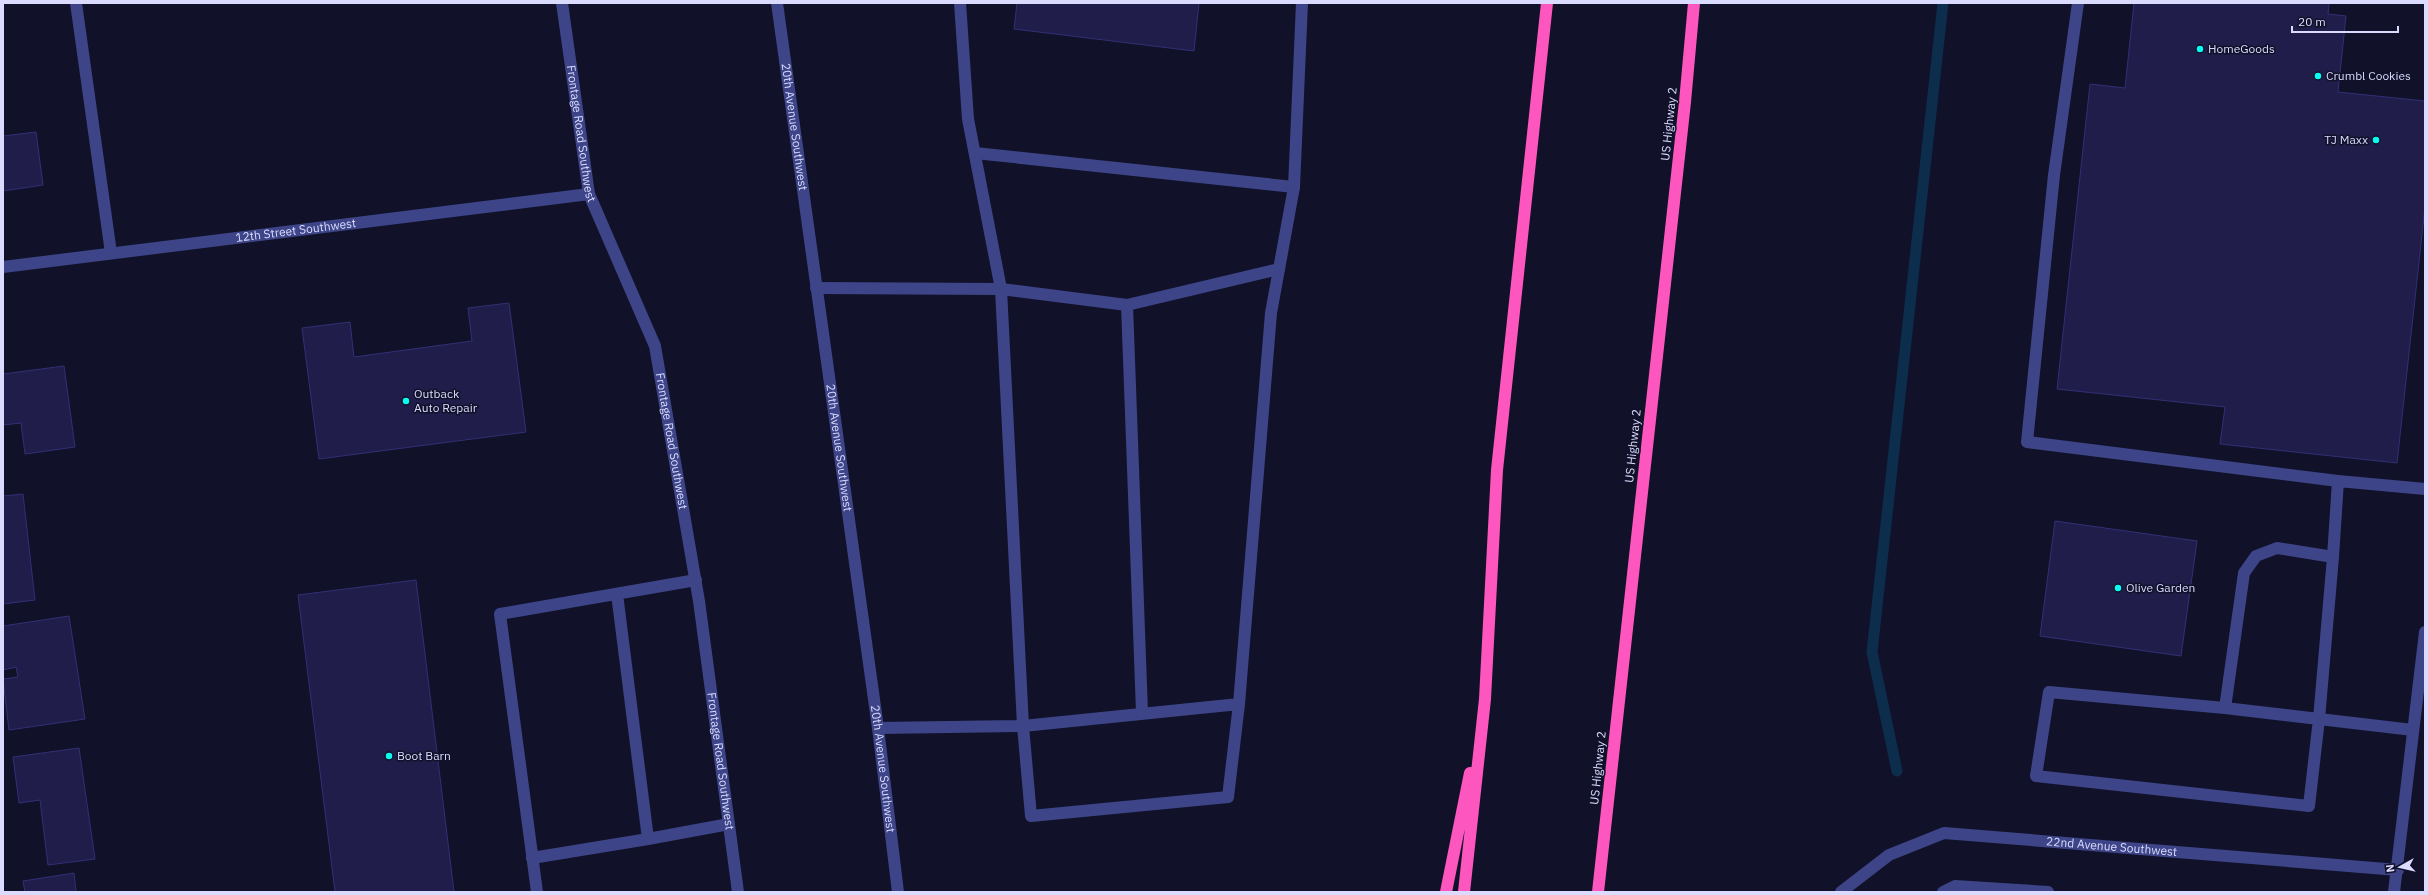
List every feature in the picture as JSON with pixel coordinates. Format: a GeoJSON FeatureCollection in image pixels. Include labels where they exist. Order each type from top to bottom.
{"type":"FeatureCollection","features":[{"type":"Feature","properties":{"kind":"highway"},"geometry":{"type":"LineString","coordinates":[[1464,892],[1485,699],[1497,470],[1547,3]]}},
{"type":"Feature","properties":{"kind":"highway","name":"US Highway 2"},"geometry":{"type":"LineString","coordinates":[[1598,892],[1686,102],[1694,3]]}},
{"type":"Feature","properties":{"kind":"highway"},"geometry":{"type":"LineString","coordinates":[[1446,892],[1485,699]]}},
{"type":"Feature","properties":{"kind":"street"},"geometry":{"type":"LineString","coordinates":[[76,3],[111,253]]}},
{"type":"Feature","properties":{"kind":"street","name":"Frontage Road Southwest"},"geometry":{"type":"LineString","coordinates":[[562,3],[589,194],[655,346],[696,580],[738,892]]}},
{"type":"Feature","properties":{"kind":"street","name":"20th Avenue Southwest"},"geometry":{"type":"LineString","coordinates":[[777,3],[878,728],[898,892]]}},
{"type":"Feature","properties":{"kind":"street"},"geometry":{"type":"LineString","coordinates":[[960,3],[968,119],[1001,290],[1023,726],[1032,816],[1228,797],[1239,704],[1271,313],[1294,187],[1302,3]]}},
{"type":"Feature","properties":{"kind":"street"},"geometry":{"type":"LineString","coordinates":[[2078,3],[2054,175],[2027,442],[2338,481],[2425,489]]}},
{"type":"Feature","properties":{"kind":"street"},"geometry":{"type":"LineString","coordinates":[[975,153],[1294,187]]}},
{"type":"Feature","properties":{"kind":"street","name":"12th Street Southwest"},"geometry":{"type":"LineString","coordinates":[[3,267],[589,194]]}},
{"type":"Feature","properties":{"kind":"street"},"geometry":{"type":"LineString","coordinates":[[816,288],[1001,290],[1128,305],[1279,270]]}},
{"type":"Feature","properties":{"kind":"street"},"geometry":{"type":"LineString","coordinates":[[1128,305],[1142,712]]}},
{"type":"Feature","properties":{"kind":"street"},"geometry":{"type":"LineString","coordinates":[[2338,481],[2319,719],[2309,806],[2036,776],[2049,692],[2225,708],[2319,719],[2413,730]]}},
{"type":"Feature","properties":{"kind":"street"},"geometry":{"type":"LineString","coordinates":[[2225,708],[2244,573],[2256,556],[2277,548],[2333,557]]}},
{"type":"Feature","properties":{"kind":"street"},"geometry":{"type":"LineString","coordinates":[[537,892],[500,614],[696,580]]}},
{"type":"Feature","properties":{"kind":"street"},"geometry":{"type":"LineString","coordinates":[[617,594],[648,838]]}},
{"type":"Feature","properties":{"kind":"street"},"geometry":{"type":"LineString","coordinates":[[2394,892],[2398,870],[2425,632]]}},
{"type":"Feature","properties":{"kind":"street"},"geometry":{"type":"LineString","coordinates":[[878,728],[1023,726],[1142,712],[1239,704]]}},
{"type":"Feature","properties":{"kind":"street"},"geometry":{"type":"LineString","coordinates":[[532,858],[728,824]]}},
{"type":"Feature","properties":{"kind":"street","name":"22nd Avenue Southwest"},"geometry":{"type":"LineString","coordinates":[[1841,892],[1889,855],[1944,833],[2398,870]]}},
{"type":"Feature","properties":{"kind":"street"},"geometry":{"type":"LineString","coordinates":[[1942,892],[1955,886],[2048,892]]}},
{"type":"Feature","properties":{"kind":"building"},"geometry":{"type":"Polygon","coordinates":[[[1017,3],[1199,3],[1194,51],[1014,29],[1017,3]]]}},
{"type":"Feature","properties":{"kind":"building"},"geometry":{"type":"Polygon","coordinates":[[[2134,3],[2329,3],[2328,14],[2346,16],[2338,92],[2425,101],[2425,207],[2397,463],[2220,444],[2225,407],[2057,389],[2090,84],[2125,88],[2134,3]]]}},
{"type":"Feature","properties":{"kind":"building"},"geometry":{"type":"Polygon","coordinates":[[[36,132],[43,185],[3,191],[3,136],[36,132]]]}},
{"type":"Feature","properties":{"kind":"building"},"geometry":{"type":"Polygon","coordinates":[[[509,303],[526,432],[319,459],[302,328],[350,322],[354,357],[472,341],[468,308],[509,303]]]}},
{"type":"Feature","properties":{"kind":"building"},"geometry":{"type":"Polygon","coordinates":[[[64,366],[75,447],[25,454],[21,423],[3,425],[3,374],[64,366]]]}},
{"type":"Feature","properties":{"kind":"building"},"geometry":{"type":"Polygon","coordinates":[[[23,494],[35,600],[3,604],[3,496],[23,494]]]}},
{"type":"Feature","properties":{"kind":"building","name":"Olive Garden"},"geometry":{"type":"Polygon","coordinates":[[[2055,521],[2197,541],[2181,656],[2040,636],[2055,521]]]}},
{"type":"Feature","properties":{"kind":"building"},"geometry":{"type":"Polygon","coordinates":[[[416,580],[454,892],[335,892],[298,595],[416,580]]]}},
{"type":"Feature","properties":{"kind":"building"},"geometry":{"type":"Polygon","coordinates":[[[69,616],[85,719],[9,730],[3,679],[18,677],[16,667],[3,670],[3,626],[69,616]]]}},
{"type":"Feature","properties":{"kind":"building"},"geometry":{"type":"Polygon","coordinates":[[[79,748],[95,859],[48,865],[40,800],[19,803],[13,757],[79,748]]]}},
{"type":"Feature","properties":{"kind":"building"},"geometry":{"type":"Polygon","coordinates":[[[74,873],[76,892],[25,892],[23,881],[74,873]]]}},
{"type":"Feature","properties":{"kind":"waterway"},"geometry":{"type":"LineString","coordinates":[[1897,771],[1872,652],[1943,3]]}},
{"type":"Feature","properties":{"kind":"place","name":"HomeGoods"},"geometry":{"type":"Point","coordinates":[2200,49]}},
{"type":"Feature","properties":{"kind":"place","name":"Crumbl Cookies"},"geometry":{"type":"Point","coordinates":[2318,76]}},
{"type":"Feature","properties":{"kind":"place","name":"TJ Maxx"},"geometry":{"type":"Point","coordinates":[2376,140]}},
{"type":"Feature","properties":{"kind":"place","name":"Outback Auto Repair"},"geometry":{"type":"Point","coordinates":[406,401]}},
{"type":"Feature","properties":{"kind":"place","name":"Olive Garden"},"geometry":{"type":"Point","coordinates":[2118,588]}},
{"type":"Feature","properties":{"kind":"place","name":"Boot Barn"},"geometry":{"type":"Point","coordinates":[389,756]}}]}
